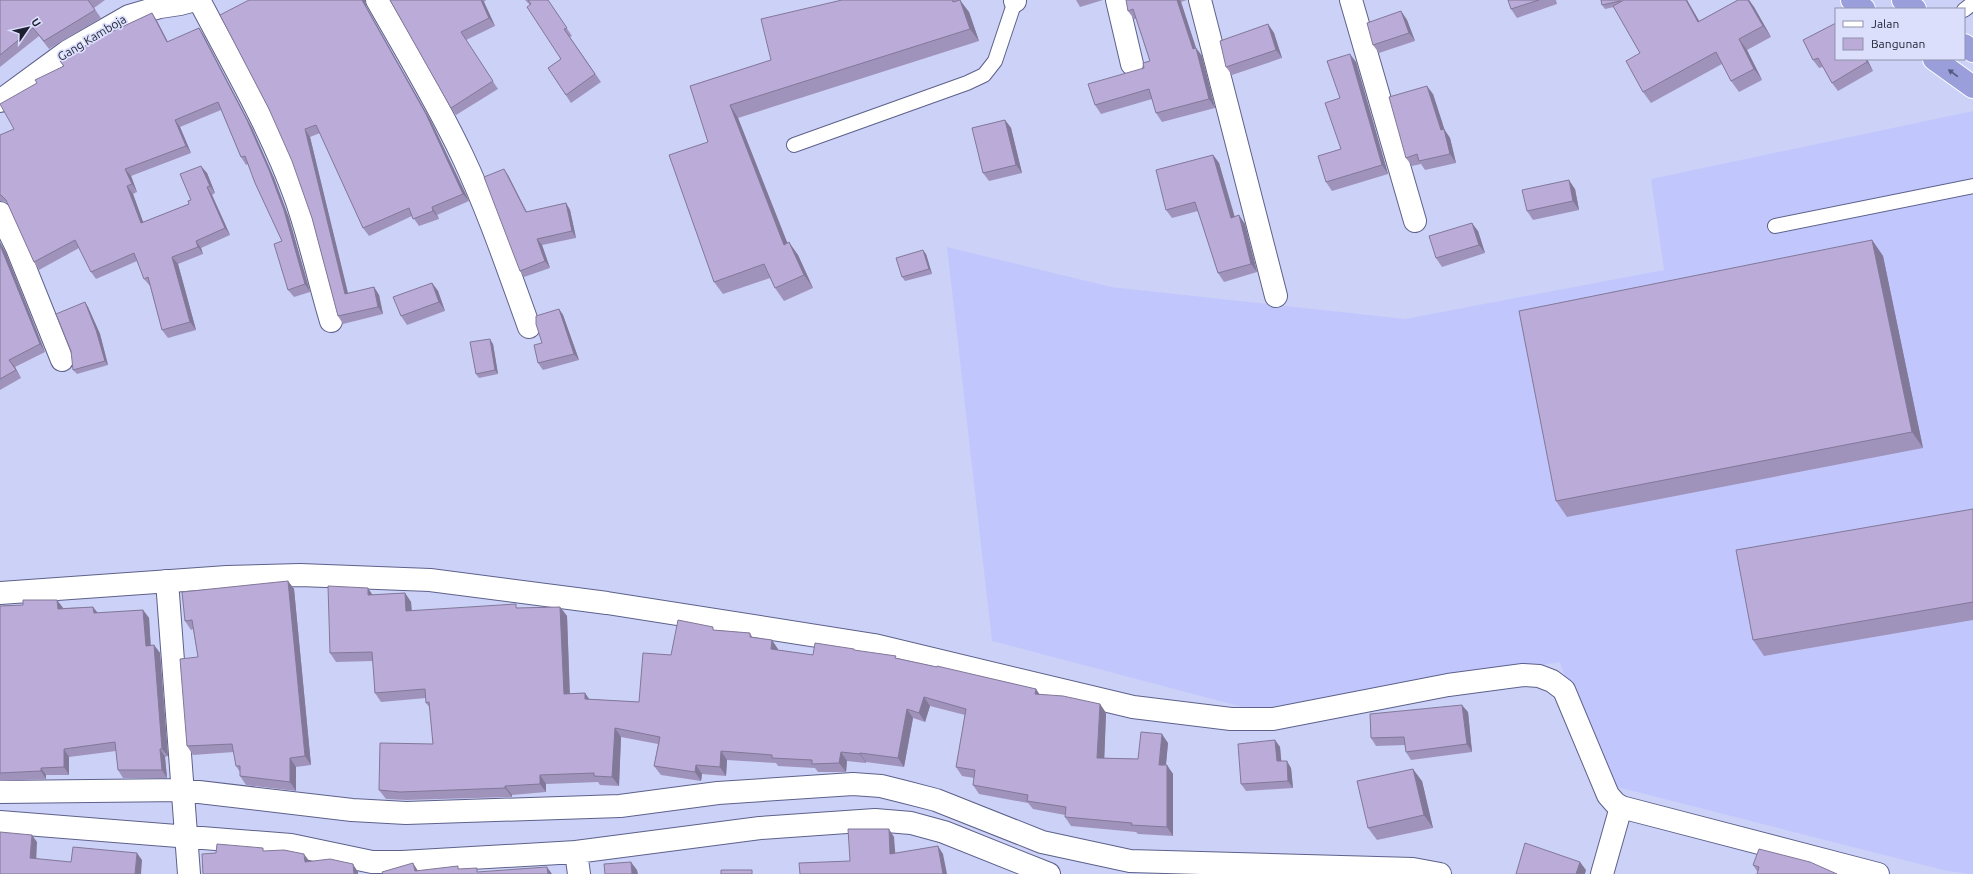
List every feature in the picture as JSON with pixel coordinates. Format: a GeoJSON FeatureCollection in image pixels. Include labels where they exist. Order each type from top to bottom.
{"type":"FeatureCollection","features":[{"type":"Feature","properties":{"kind":"highway"},"geometry":{"type":"LineString","coordinates":[[1852,0],[1863,8]]}},
{"type":"Feature","properties":{"kind":"highway"},"geometry":{"type":"LineString","coordinates":[[1903,0],[1914,8]]}},
{"type":"Feature","properties":{"kind":"highway"},"geometry":{"type":"LineString","coordinates":[[1935,60],[1973,87]]}},
{"type":"Feature","properties":{"kind":"street","name":"Gang Kamboja"},"geometry":{"type":"LineString","coordinates":[[0,101],[68,51],[128,16],[160,7],[195,0]]}},
{"type":"Feature","properties":{"kind":"street"},"geometry":{"type":"LineString","coordinates":[[199,0],[265,125],[284,170],[296,200],[331,321]]}},
{"type":"Feature","properties":{"kind":"street"},"geometry":{"type":"LineString","coordinates":[[377,0],[462,155],[494,230],[529,327]]}},
{"type":"Feature","properties":{"kind":"street"},"geometry":{"type":"LineString","coordinates":[[1117,0],[1132,64]]}},
{"type":"Feature","properties":{"kind":"street"},"geometry":{"type":"LineString","coordinates":[[1200,0],[1276,296]]}},
{"type":"Feature","properties":{"kind":"street"},"geometry":{"type":"LineString","coordinates":[[1351,0],[1415,221]]}},
{"type":"Feature","properties":{"kind":"street"},"geometry":{"type":"LineString","coordinates":[[0,213],[17,248],[62,360]]}},
{"type":"Feature","properties":{"kind":"street"},"geometry":{"type":"LineString","coordinates":[[0,593],[167,581],[300,575],[430,580],[607,603],[874,645],[1133,707],[1231,719],[1273,719],[1448,685],[1523,675],[1539,676],[1552,681],[1564,690],[1603,784],[1615,803],[1621,807],[1878,874]]}},
{"type":"Feature","properties":{"kind":"street"},"geometry":{"type":"LineString","coordinates":[[167,581],[189,874]]}},
{"type":"Feature","properties":{"kind":"street"},"geometry":{"type":"LineString","coordinates":[[0,792],[182,794],[352,810],[406,813],[620,806],[718,793],[853,784],[881,786],[936,800],[1042,842],[1130,861],[1413,869],[1440,874]]}},
{"type":"Feature","properties":{"kind":"street"},"geometry":{"type":"LineString","coordinates":[[1602,874],[1621,807]]}},
{"type":"Feature","properties":{"kind":"street"},"geometry":{"type":"LineString","coordinates":[[0,822],[185,832],[290,845],[374,868],[402,862],[576,852],[760,828],[876,820],[911,823],[944,832],[1049,874]]}},
{"type":"Feature","properties":{"kind":"street"},"geometry":{"type":"LineString","coordinates":[[576,852],[579,874]]}},
{"type":"Feature","properties":{"kind":"lane"},"geometry":{"type":"LineString","coordinates":[[794,145],[967,83],[984,75],[995,61],[1015,0]]}},
{"type":"Feature","properties":{"kind":"lane"},"geometry":{"type":"LineString","coordinates":[[1965,9],[1973,3]]}},
{"type":"Feature","properties":{"kind":"lane"},"geometry":{"type":"LineString","coordinates":[[1775,226],[1973,186]]}},
{"type":"Feature","properties":{"kind":"shaded area"},"geometry":{"type":"Polygon","coordinates":[[[1973,111],[1973,874],[1947,871],[1598,782],[1560,662],[1254,710],[992,641],[947,247],[1111,287],[1405,319],[1664,270],[1651,179],[1973,111]]]}},
{"type":"Feature","properties":{"kind":"building"},"geometry":{"type":"Polygon","coordinates":[[[0,0],[88,0],[95,10],[44,41],[33,28],[0,55],[0,0]]]}},
{"type":"Feature","properties":{"kind":"building"},"geometry":{"type":"Polygon","coordinates":[[[249,0],[362,0],[426,114],[463,194],[432,207],[433,211],[413,219],[409,208],[363,228],[316,125],[305,129],[345,294],[374,287],[378,307],[338,316],[312,218],[292,161],[269,109],[220,15],[249,0]]]}},
{"type":"Feature","properties":{"kind":"building"},"geometry":{"type":"Polygon","coordinates":[[[390,0],[481,0],[489,18],[461,32],[493,81],[451,108],[390,0]]]}},
{"type":"Feature","properties":{"kind":"building"},"geometry":{"type":"Polygon","coordinates":[[[528,0],[548,0],[567,28],[564,29],[595,74],[566,95],[548,68],[561,59],[527,7],[531,4],[528,0]]]}},
{"type":"Feature","properties":{"kind":"building"},"geometry":{"type":"Polygon","coordinates":[[[842,0],[952,0],[953,2],[960,0],[970,29],[730,105],[784,245],[789,242],[804,275],[775,288],[764,264],[714,282],[669,155],[708,142],[690,86],[771,60],[761,19],[842,0]]]}},
{"type":"Feature","properties":{"kind":"building"},"geometry":{"type":"Polygon","coordinates":[[[1126,0],[1177,0],[1193,49],[1196,48],[1209,99],[1156,113],[1149,89],[1095,105],[1088,84],[1144,68],[1143,63],[1150,61],[1133,9],[1128,11],[1126,0]]]}},
{"type":"Feature","properties":{"kind":"building"},"geometry":{"type":"Polygon","coordinates":[[[1508,0],[1539,0],[1511,9],[1508,0]]]}},
{"type":"Feature","properties":{"kind":"building"},"geometry":{"type":"Polygon","coordinates":[[[1601,0],[1620,0],[1620,1],[1602,5],[1601,0]]]}},
{"type":"Feature","properties":{"kind":"building"},"geometry":{"type":"Polygon","coordinates":[[[1624,0],[1686,0],[1698,22],[1738,0],[1748,0],[1763,26],[1739,39],[1754,69],[1731,81],[1716,52],[1643,92],[1626,61],[1640,53],[1613,6],[1624,0]]]}},
{"type":"Feature","properties":{"kind":"building"},"geometry":{"type":"Polygon","coordinates":[[[1401,11],[1409,33],[1373,45],[1367,23],[1401,11]]]}},
{"type":"Feature","properties":{"kind":"building"},"geometry":{"type":"Polygon","coordinates":[[[152,13],[167,42],[199,28],[247,120],[269,170],[284,210],[305,284],[288,290],[274,244],[282,241],[255,183],[245,156],[241,157],[218,102],[175,120],[186,146],[125,169],[132,184],[127,186],[141,223],[189,204],[188,201],[191,200],[180,174],[201,166],[210,186],[207,187],[225,228],[196,241],[198,247],[172,257],[190,322],[162,330],[148,277],[144,279],[134,253],[91,272],[75,240],[34,262],[6,200],[0,195],[0,135],[14,129],[0,104],[37,83],[35,80],[64,66],[60,61],[110,31],[111,32],[152,13]]]}},
{"type":"Feature","properties":{"kind":"building"},"geometry":{"type":"Polygon","coordinates":[[[1268,24],[1276,50],[1226,67],[1220,41],[1268,24]]]}},
{"type":"Feature","properties":{"kind":"building"},"geometry":{"type":"Polygon","coordinates":[[[1835,24],[1835,60],[1866,60],[1867,62],[1832,83],[1818,58],[1813,60],[1803,40],[1835,24]]]}},
{"type":"Feature","properties":{"kind":"building"},"geometry":{"type":"Polygon","coordinates":[[[1350,54],[1382,165],[1326,182],[1318,156],[1341,149],[1325,103],[1340,98],[1327,61],[1350,54]]]}},
{"type":"Feature","properties":{"kind":"building"},"geometry":{"type":"Polygon","coordinates":[[[1427,86],[1441,130],[1444,129],[1450,154],[1419,161],[1417,154],[1406,158],[1389,97],[1427,86]]]}},
{"type":"Feature","properties":{"kind":"building"},"geometry":{"type":"Polygon","coordinates":[[[1005,120],[1016,165],[983,173],[972,128],[1005,120]]]}},
{"type":"Feature","properties":{"kind":"building"},"geometry":{"type":"Polygon","coordinates":[[[1213,155],[1231,218],[1239,215],[1251,264],[1218,273],[1195,202],[1166,210],[1156,170],[1213,155]]]}},
{"type":"Feature","properties":{"kind":"building"},"geometry":{"type":"Polygon","coordinates":[[[504,169],[526,212],[566,203],[572,231],[537,239],[545,261],[520,271],[484,177],[504,169]]]}},
{"type":"Feature","properties":{"kind":"building"},"geometry":{"type":"Polygon","coordinates":[[[1569,180],[1573,201],[1527,211],[1522,190],[1569,180]]]}},
{"type":"Feature","properties":{"kind":"building"},"geometry":{"type":"Polygon","coordinates":[[[1472,223],[1479,245],[1436,258],[1429,236],[1472,223]]]}},
{"type":"Feature","properties":{"kind":"building"},"geometry":{"type":"Polygon","coordinates":[[[1872,240],[1912,432],[1556,501],[1519,311],[1872,240]]]}},
{"type":"Feature","properties":{"kind":"building"},"geometry":{"type":"Polygon","coordinates":[[[0,245],[40,344],[9,360],[16,370],[0,379],[0,245]]]}},
{"type":"Feature","properties":{"kind":"building"},"geometry":{"type":"Polygon","coordinates":[[[923,250],[929,269],[902,277],[896,258],[923,250]]]}},
{"type":"Feature","properties":{"kind":"building"},"geometry":{"type":"Polygon","coordinates":[[[432,283],[439,302],[401,316],[393,297],[432,283]]]}},
{"type":"Feature","properties":{"kind":"building"},"geometry":{"type":"Polygon","coordinates":[[[85,302],[96,330],[105,361],[73,370],[71,351],[56,314],[85,302]]]}},
{"type":"Feature","properties":{"kind":"building"},"geometry":{"type":"Polygon","coordinates":[[[559,309],[574,354],[538,363],[534,345],[542,343],[536,324],[536,316],[559,309]]]}},
{"type":"Feature","properties":{"kind":"building"},"geometry":{"type":"Polygon","coordinates":[[[490,339],[495,370],[476,374],[470,342],[490,339]]]}},
{"type":"Feature","properties":{"kind":"building"},"geometry":{"type":"Polygon","coordinates":[[[1973,509],[1973,602],[1753,640],[1736,550],[1973,509]]]}},
{"type":"Feature","properties":{"kind":"building"},"geometry":{"type":"Polygon","coordinates":[[[288,581],[305,756],[290,758],[290,782],[240,776],[240,766],[236,766],[232,744],[187,746],[180,659],[198,657],[192,620],[185,621],[182,592],[288,581]]]}},
{"type":"Feature","properties":{"kind":"building"},"geometry":{"type":"Polygon","coordinates":[[[328,586],[368,588],[368,595],[405,593],[406,611],[516,604],[516,608],[560,607],[564,694],[585,693],[585,699],[639,702],[643,653],[671,655],[678,620],[713,627],[713,630],[750,633],[750,637],[772,640],[771,649],[813,655],[815,643],[896,656],[895,658],[937,666],[1036,689],[1035,694],[1063,696],[1100,704],[1097,758],[1138,759],[1141,732],[1162,734],[1159,765],[1167,765],[1167,827],[1131,825],[1132,823],[1065,817],[1066,807],[1027,801],[1028,795],[973,785],[975,770],[956,767],[966,709],[924,697],[919,713],[907,709],[898,758],[841,752],[839,763],[812,764],[812,760],[772,758],[772,755],[721,751],[720,767],[696,765],[695,772],[654,766],[660,737],[615,728],[612,777],[594,776],[594,773],[540,775],[540,784],[505,786],[505,788],[400,792],[379,790],[380,743],[433,744],[429,702],[426,703],[425,689],[375,693],[372,652],[330,653],[328,586]]]}},
{"type":"Feature","properties":{"kind":"building"},"geometry":{"type":"Polygon","coordinates":[[[23,600],[57,600],[58,609],[93,607],[94,613],[143,610],[146,646],[154,645],[162,749],[160,749],[162,770],[118,770],[115,742],[64,749],[64,767],[41,768],[41,771],[0,773],[0,606],[23,605],[23,600]]]}},
{"type":"Feature","properties":{"kind":"building"},"geometry":{"type":"Polygon","coordinates":[[[1462,705],[1467,744],[1406,752],[1404,737],[1371,738],[1370,714],[1462,705]]]}},
{"type":"Feature","properties":{"kind":"building"},"geometry":{"type":"Polygon","coordinates":[[[1275,740],[1277,761],[1287,761],[1288,781],[1241,784],[1238,744],[1275,740]]]}},
{"type":"Feature","properties":{"kind":"building"},"geometry":{"type":"Polygon","coordinates":[[[1413,769],[1424,815],[1368,828],[1357,781],[1413,769]]]}},
{"type":"Feature","properties":{"kind":"building"},"geometry":{"type":"Polygon","coordinates":[[[848,829],[889,829],[890,854],[938,846],[943,874],[800,874],[799,863],[850,861],[848,829]]]}},
{"type":"Feature","properties":{"kind":"building"},"geometry":{"type":"Polygon","coordinates":[[[0,832],[32,835],[30,858],[71,862],[73,847],[137,853],[135,874],[0,874],[0,832]]]}},
{"type":"Feature","properties":{"kind":"building"},"geometry":{"type":"Polygon","coordinates":[[[1525,843],[1580,862],[1576,874],[1516,874],[1525,843]]]}},
{"type":"Feature","properties":{"kind":"building"},"geometry":{"type":"Polygon","coordinates":[[[217,844],[263,848],[263,851],[284,850],[304,854],[305,862],[330,859],[353,864],[354,874],[203,874],[202,854],[216,853],[217,844]]]}},
{"type":"Feature","properties":{"kind":"building"},"geometry":{"type":"Polygon","coordinates":[[[1759,849],[1810,862],[1837,874],[1757,874],[1759,867],[1753,865],[1759,849]]]}},
{"type":"Feature","properties":{"kind":"building"},"geometry":{"type":"Polygon","coordinates":[[[631,862],[632,874],[605,874],[604,864],[631,862]]]}},
{"type":"Feature","properties":{"kind":"building"},"geometry":{"type":"Polygon","coordinates":[[[413,863],[415,871],[458,866],[458,869],[477,868],[477,872],[547,867],[548,874],[383,874],[382,872],[413,863]]]}},
{"type":"Feature","properties":{"kind":"building"},"geometry":{"type":"Polygon","coordinates":[[[721,870],[752,870],[752,874],[721,874],[721,870]]]}}]}
